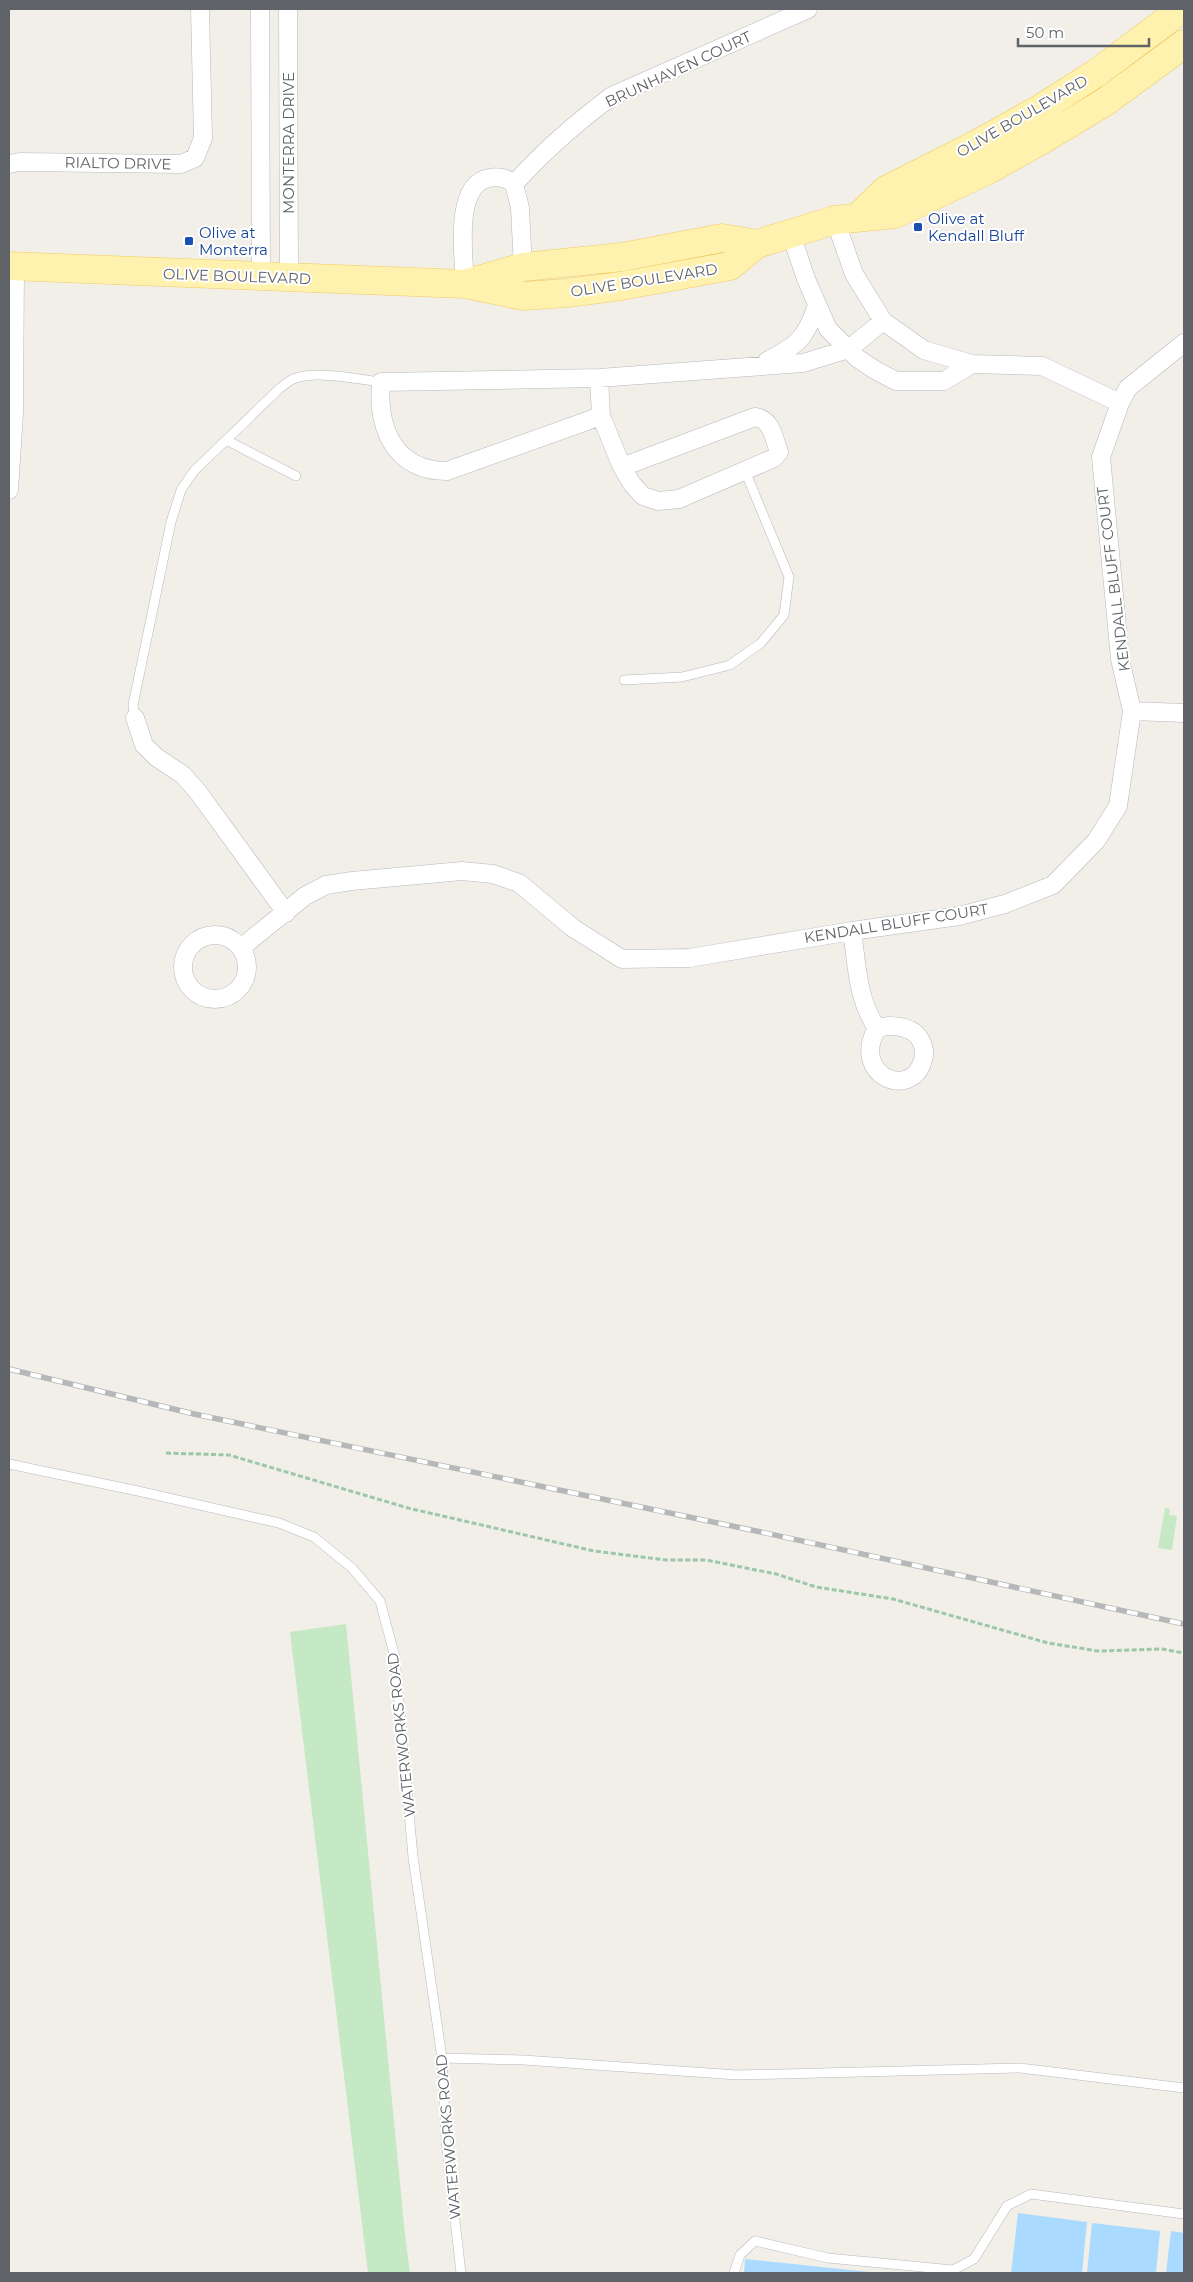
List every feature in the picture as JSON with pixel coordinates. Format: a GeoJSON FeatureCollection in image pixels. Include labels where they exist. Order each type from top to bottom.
{"type":"FeatureCollection","features":[{"type":"Feature","properties":{"kind":"main road","name":"OLIVE BOULEVARD"},"geometry":{"type":"LineString","coordinates":[[846,218],[886,190],[979,143],[1038,110],[1095,74],[1182,9]]}},
{"type":"Feature","properties":{"kind":"main road","name":"OLIVE BOULEVARD"},"geometry":{"type":"LineString","coordinates":[[12,266],[465,284],[523,296],[612,287],[730,266],[757,244],[846,218],[896,214],[990,169],[1105,102],[1184,44]]}},
{"type":"Feature","properties":{"kind":"main road","name":"OLIVE BOULEVARD"},"geometry":{"type":"LineString","coordinates":[[465,284],[523,267],[622,257],[722,238],[757,244]]}},
{"type":"Feature","properties":{"kind":"street","name":"RIALTO DRIVE"},"geometry":{"type":"LineString","coordinates":[[9,164],[20,162],[181,164],[195,158],[203,138],[200,9]]}},
{"type":"Feature","properties":{"kind":"street","name":"MONTERRA DRIVE"},"geometry":{"type":"LineString","coordinates":[[260,9],[261,276]]}},
{"type":"Feature","properties":{"kind":"street","name":"MONTERRA DRIVE"},"geometry":{"type":"LineString","coordinates":[[288,9],[289,278]]}},
{"type":"Feature","properties":{"kind":"street","name":"BRUNHAVEN COURT"},"geometry":{"type":"LineString","coordinates":[[514,184],[557,142],[612,96],[808,9]]}},
{"type":"Feature","properties":{"kind":"street"},"geometry":{"type":"LineString","coordinates":[[465,284],[465,203],[470,190],[483,179],[503,178],[514,184],[520,208],[523,267]]}},
{"type":"Feature","properties":{"kind":"street"},"geometry":{"type":"LineString","coordinates":[[846,218],[854,274],[883,321],[924,350],[972,364],[1042,366],[1120,403]]}},
{"type":"Feature","properties":{"kind":"street"},"geometry":{"type":"LineString","coordinates":[[791,234],[828,329],[875,370],[896,381],[944,381],[972,364]]}},
{"type":"Feature","properties":{"kind":"street"},"geometry":{"type":"LineString","coordinates":[[9,490],[14,414],[12,266]]}},
{"type":"Feature","properties":{"kind":"street"},"geometry":{"type":"LineString","coordinates":[[761,364],[787,351],[798,342],[810,327],[817,304]]}},
{"type":"Feature","properties":{"kind":"street"},"geometry":{"type":"LineString","coordinates":[[600,416],[448,471],[433,471],[408,461],[396,451],[381,412],[381,382],[598,378],[761,364],[803,363],[849,349],[883,321]]}},
{"type":"Feature","properties":{"kind":"street","name":"KENDALL BLUFF COURT"},"geometry":{"type":"LineString","coordinates":[[242,947],[286,913],[304,896],[326,886],[352,881],[462,871],[493,874],[519,883],[573,928],[622,959],[689,958],[852,931],[959,916],[1005,904],[1053,886],[1096,841],[1118,806],[1132,711],[1120,659],[1101,457],[1120,403],[1128,388],[1184,342]]}},
{"type":"Feature","properties":{"kind":"street"},"geometry":{"type":"LineString","coordinates":[[598,378],[600,416],[622,467],[632,484],[643,496],[658,501],[679,499],[774,458],[779,452],[768,422],[762,418],[755,417],[622,467]]}},
{"type":"Feature","properties":{"kind":"street"},"geometry":{"type":"LineString","coordinates":[[1132,711],[1184,713]]}},
{"type":"Feature","properties":{"kind":"street"},"geometry":{"type":"LineString","coordinates":[[135,718],[144,745],[156,757],[183,775],[198,792],[286,913]]}},
{"type":"Feature","properties":{"kind":"street"},"geometry":{"type":"LineString","coordinates":[[852,931],[861,996],[870,1018],[877,1028]]}},
{"type":"Feature","properties":{"kind":"lane"},"geometry":{"type":"LineString","coordinates":[[135,718],[133,705],[171,522],[181,490],[194,470],[280,388],[293,379],[304,376],[322,376],[381,382]]}},
{"type":"Feature","properties":{"kind":"lane"},"geometry":{"type":"LineString","coordinates":[[226,440],[296,476]]}},
{"type":"Feature","properties":{"kind":"lane"},"geometry":{"type":"LineString","coordinates":[[624,680],[682,677],[730,665],[761,643],[784,615],[788,577],[745,471]]}},
{"type":"Feature","properties":{"kind":"lane","name":"WATERWORKS ROAD"},"geometry":{"type":"LineString","coordinates":[[9,1464],[138,1491],[279,1524],[314,1537],[352,1568],[380,1602],[395,1657],[413,1857],[442,2058],[446,2141],[461,2273]]}},
{"type":"Feature","properties":{"kind":"lane"},"geometry":{"type":"LineString","coordinates":[[442,2058],[524,2060],[737,2075],[1020,2068],[1184,2088]]}},
{"type":"Feature","properties":{"kind":"lane"},"geometry":{"type":"LineString","coordinates":[[734,2273],[740,2255],[755,2241],[828,2258],[953,2270],[974,2260],[1006,2206],[1031,2194],[1184,2214]]}},
{"type":"Feature","properties":{"kind":"path"},"geometry":{"type":"LineString","coordinates":[[166,1453],[229,1455],[408,1508],[594,1551],[666,1560],[706,1560],[776,1574],[816,1587],[893,1599],[1048,1643],[1098,1651],[1162,1649],[1184,1653]]}},
{"type":"Feature","properties":{"kind":"green space"},"geometry":{"type":"Polygon","coordinates":[[[1165,1508],[1170,1509],[1169,1515],[1177,1516],[1172,1550],[1158,1548],[1165,1508]]]}},
{"type":"Feature","properties":{"kind":"green space"},"geometry":{"type":"Polygon","coordinates":[[[346,1624],[410,2273],[368,2273],[290,1632],[346,1624]]]}},
{"type":"Feature","properties":{"kind":"water"},"geometry":{"type":"Polygon","coordinates":[[[1018,2213],[1087,2222],[1082,2273],[1011,2273],[1018,2213]]]}},
{"type":"Feature","properties":{"kind":"water"},"geometry":{"type":"Polygon","coordinates":[[[1092,2223],[1160,2231],[1156,2273],[1087,2273],[1092,2223]]]}},
{"type":"Feature","properties":{"kind":"water"},"geometry":{"type":"Polygon","coordinates":[[[1171,2231],[1184,2233],[1184,2273],[1166,2273],[1171,2231]]]}},
{"type":"Feature","properties":{"kind":"water"},"geometry":{"type":"Polygon","coordinates":[[[745,2259],[879,2273],[744,2273],[745,2259]]]}},
{"type":"Feature","properties":{"kind":"railway"},"geometry":{"type":"LineString","coordinates":[[9,1369],[194,1414],[761,1532],[1184,1624]]}},
{"type":"Feature","properties":{"kind":"place","name":"Olive at Kendall Bluff"},"geometry":{"type":"Point","coordinates":[918,227]}},
{"type":"Feature","properties":{"kind":"place","name":"Olive at Monterra"},"geometry":{"type":"Point","coordinates":[189,241]}}]}
